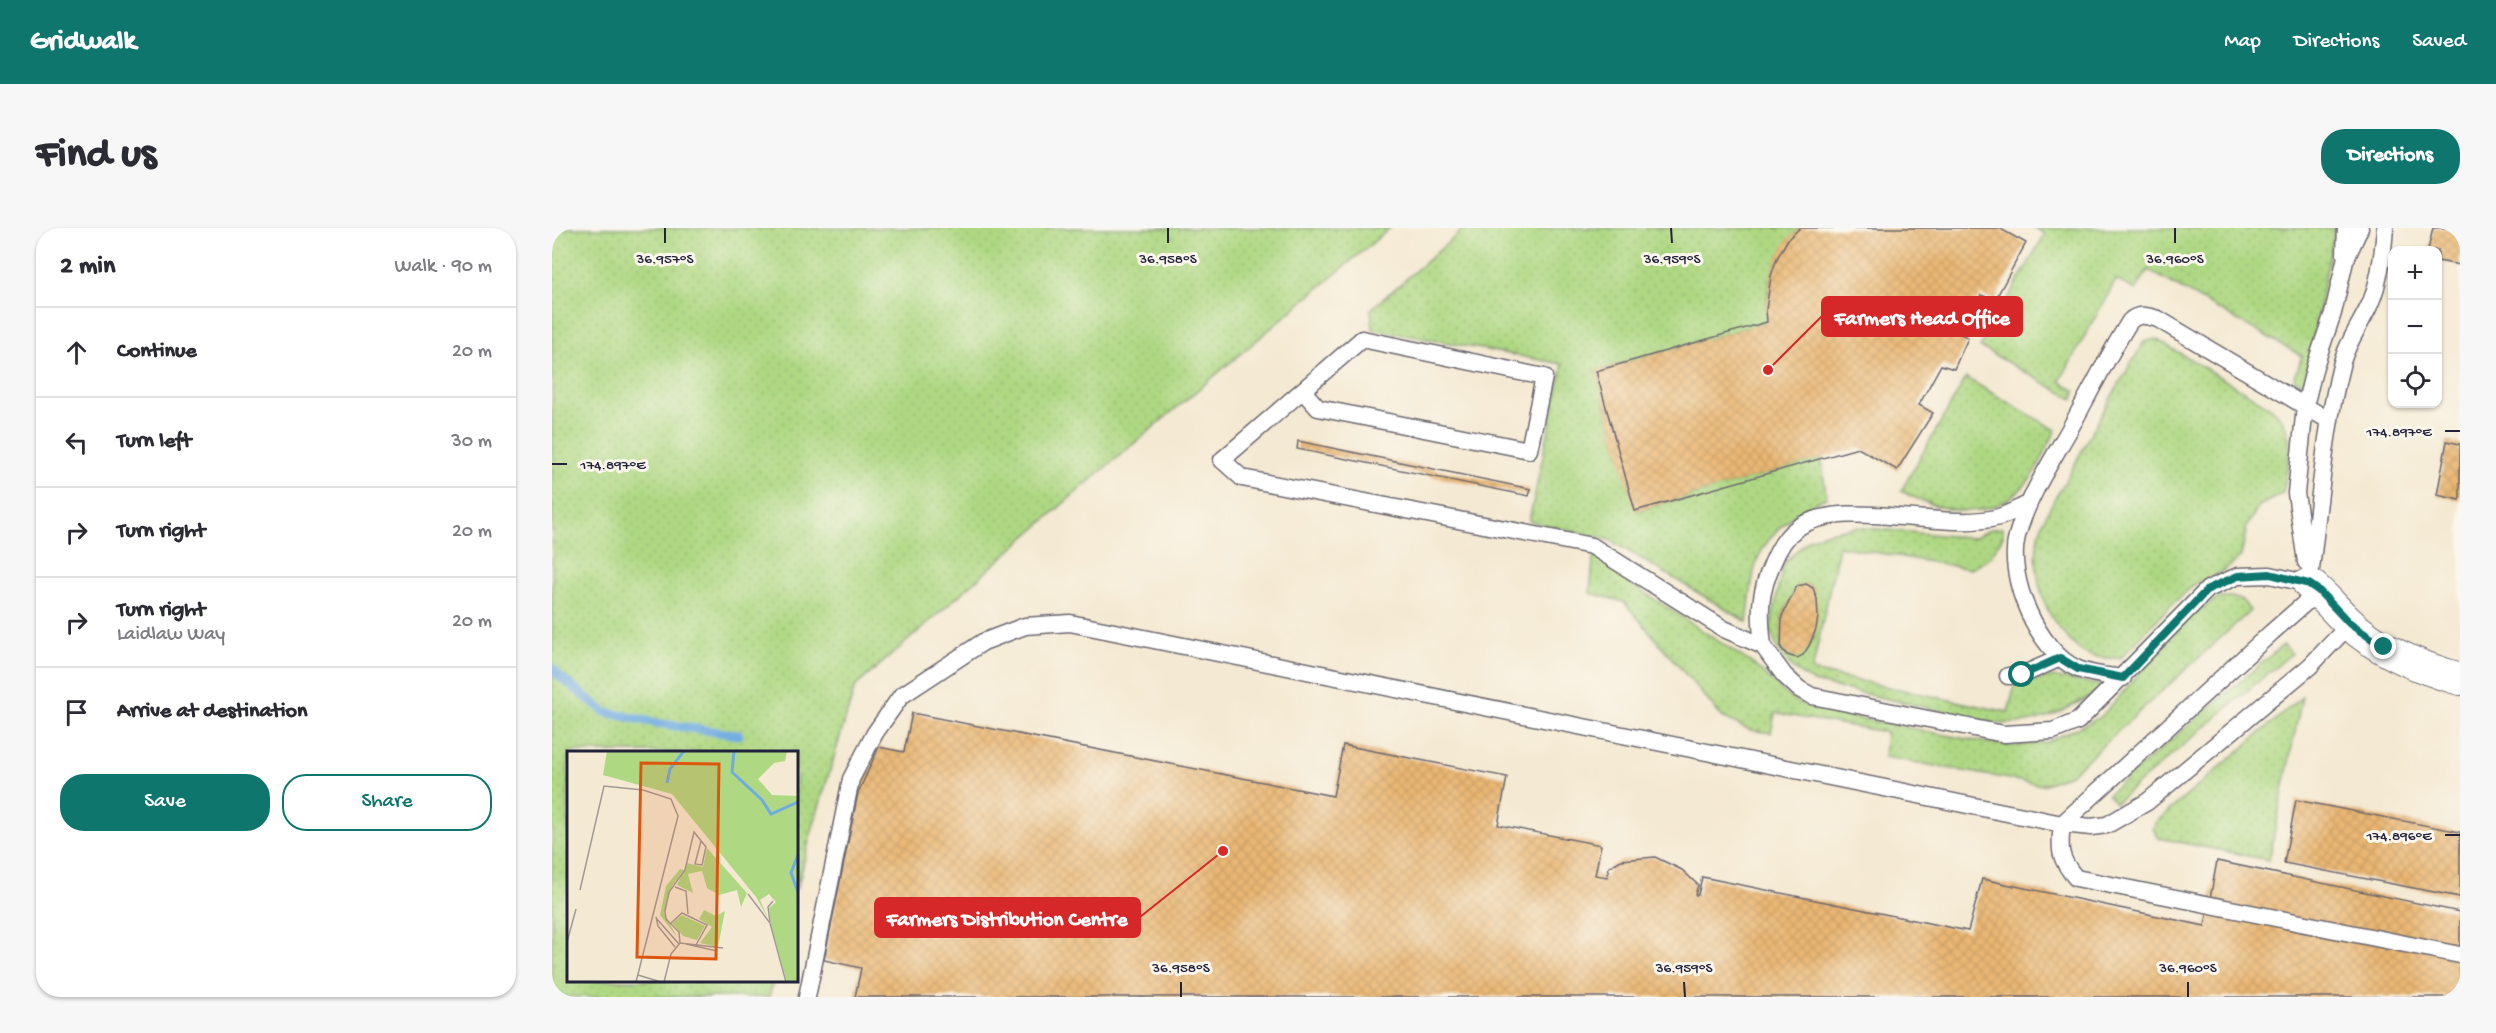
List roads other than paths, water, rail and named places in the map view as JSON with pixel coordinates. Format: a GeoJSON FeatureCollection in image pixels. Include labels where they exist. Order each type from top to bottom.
{"type":"FeatureCollection","features":[{"type":"Feature","properties":{"kind":"street"},"geometry":{"type":"LineString","coordinates":[[2314,588],[2350,624],[2384,647],[2424,669],[2460,679]]}},
{"type":"Feature","properties":{"kind":"lane"},"geometry":{"type":"LineString","coordinates":[[2314,588],[2296,493],[2305,406],[2315,366],[2333,313],[2345,261],[2346,228]]}},
{"type":"Feature","properties":{"kind":"lane"},"geometry":{"type":"LineString","coordinates":[[2345,261],[2361,228]]}},
{"type":"Feature","properties":{"kind":"lane"},"geometry":{"type":"LineString","coordinates":[[2385,228],[2377,281],[2370,304],[2347,345],[2331,421],[2314,588],[2272,632],[2062,824],[2059,846],[2064,865],[2076,879],[2460,955]]}},
{"type":"Feature","properties":{"kind":"lane"},"geometry":{"type":"LineString","coordinates":[[2123,678],[2078,669],[2060,658],[2037,627],[2014,570],[2016,538],[2028,504],[2122,335],[2136,316],[2143,315],[2158,319],[2331,421]]}},
{"type":"Feature","properties":{"kind":"lane"},"geometry":{"type":"LineString","coordinates":[[1303,391],[1317,408],[1529,450],[1544,377],[1362,339],[1222,460],[1242,478],[1592,546],[1724,629],[1763,646]]}},
{"type":"Feature","properties":{"kind":"lane"},"geometry":{"type":"LineString","coordinates":[[2028,504],[1998,517],[1968,520],[1856,515],[1818,519],[1796,529],[1779,549],[1767,574],[1758,612],[1763,646],[1784,675],[1799,689],[1812,696],[2004,734],[2052,731],[2078,721],[2123,678],[2208,589],[2238,576],[2270,574],[2314,588]]}},
{"type":"Feature","properties":{"kind":"lane"},"geometry":{"type":"LineString","coordinates":[[807,997],[851,780],[875,733],[901,696],[983,642],[1025,626],[1070,623],[2062,824],[2091,827],[2108,825],[2147,802],[2310,666],[2350,624]]}},
{"type":"Feature","properties":{"kind":"lane"},"geometry":{"type":"LineString","coordinates":[[2008,676],[2022,675],[2060,658]]}},
{"type":"Feature","properties":{"kind":"waterway"},"geometry":{"type":"LineString","coordinates":[[552,668],[605,712],[656,723],[739,735]]}},
{"type":"Feature","properties":{"kind":"place","name":"Farmers Head Office"},"geometry":{"type":"Point","coordinates":[1768,370]}},
{"type":"Feature","properties":{"kind":"place","name":"Farmers Distribution Centre"},"geometry":{"type":"Point","coordinates":[1223,851]}}]}
